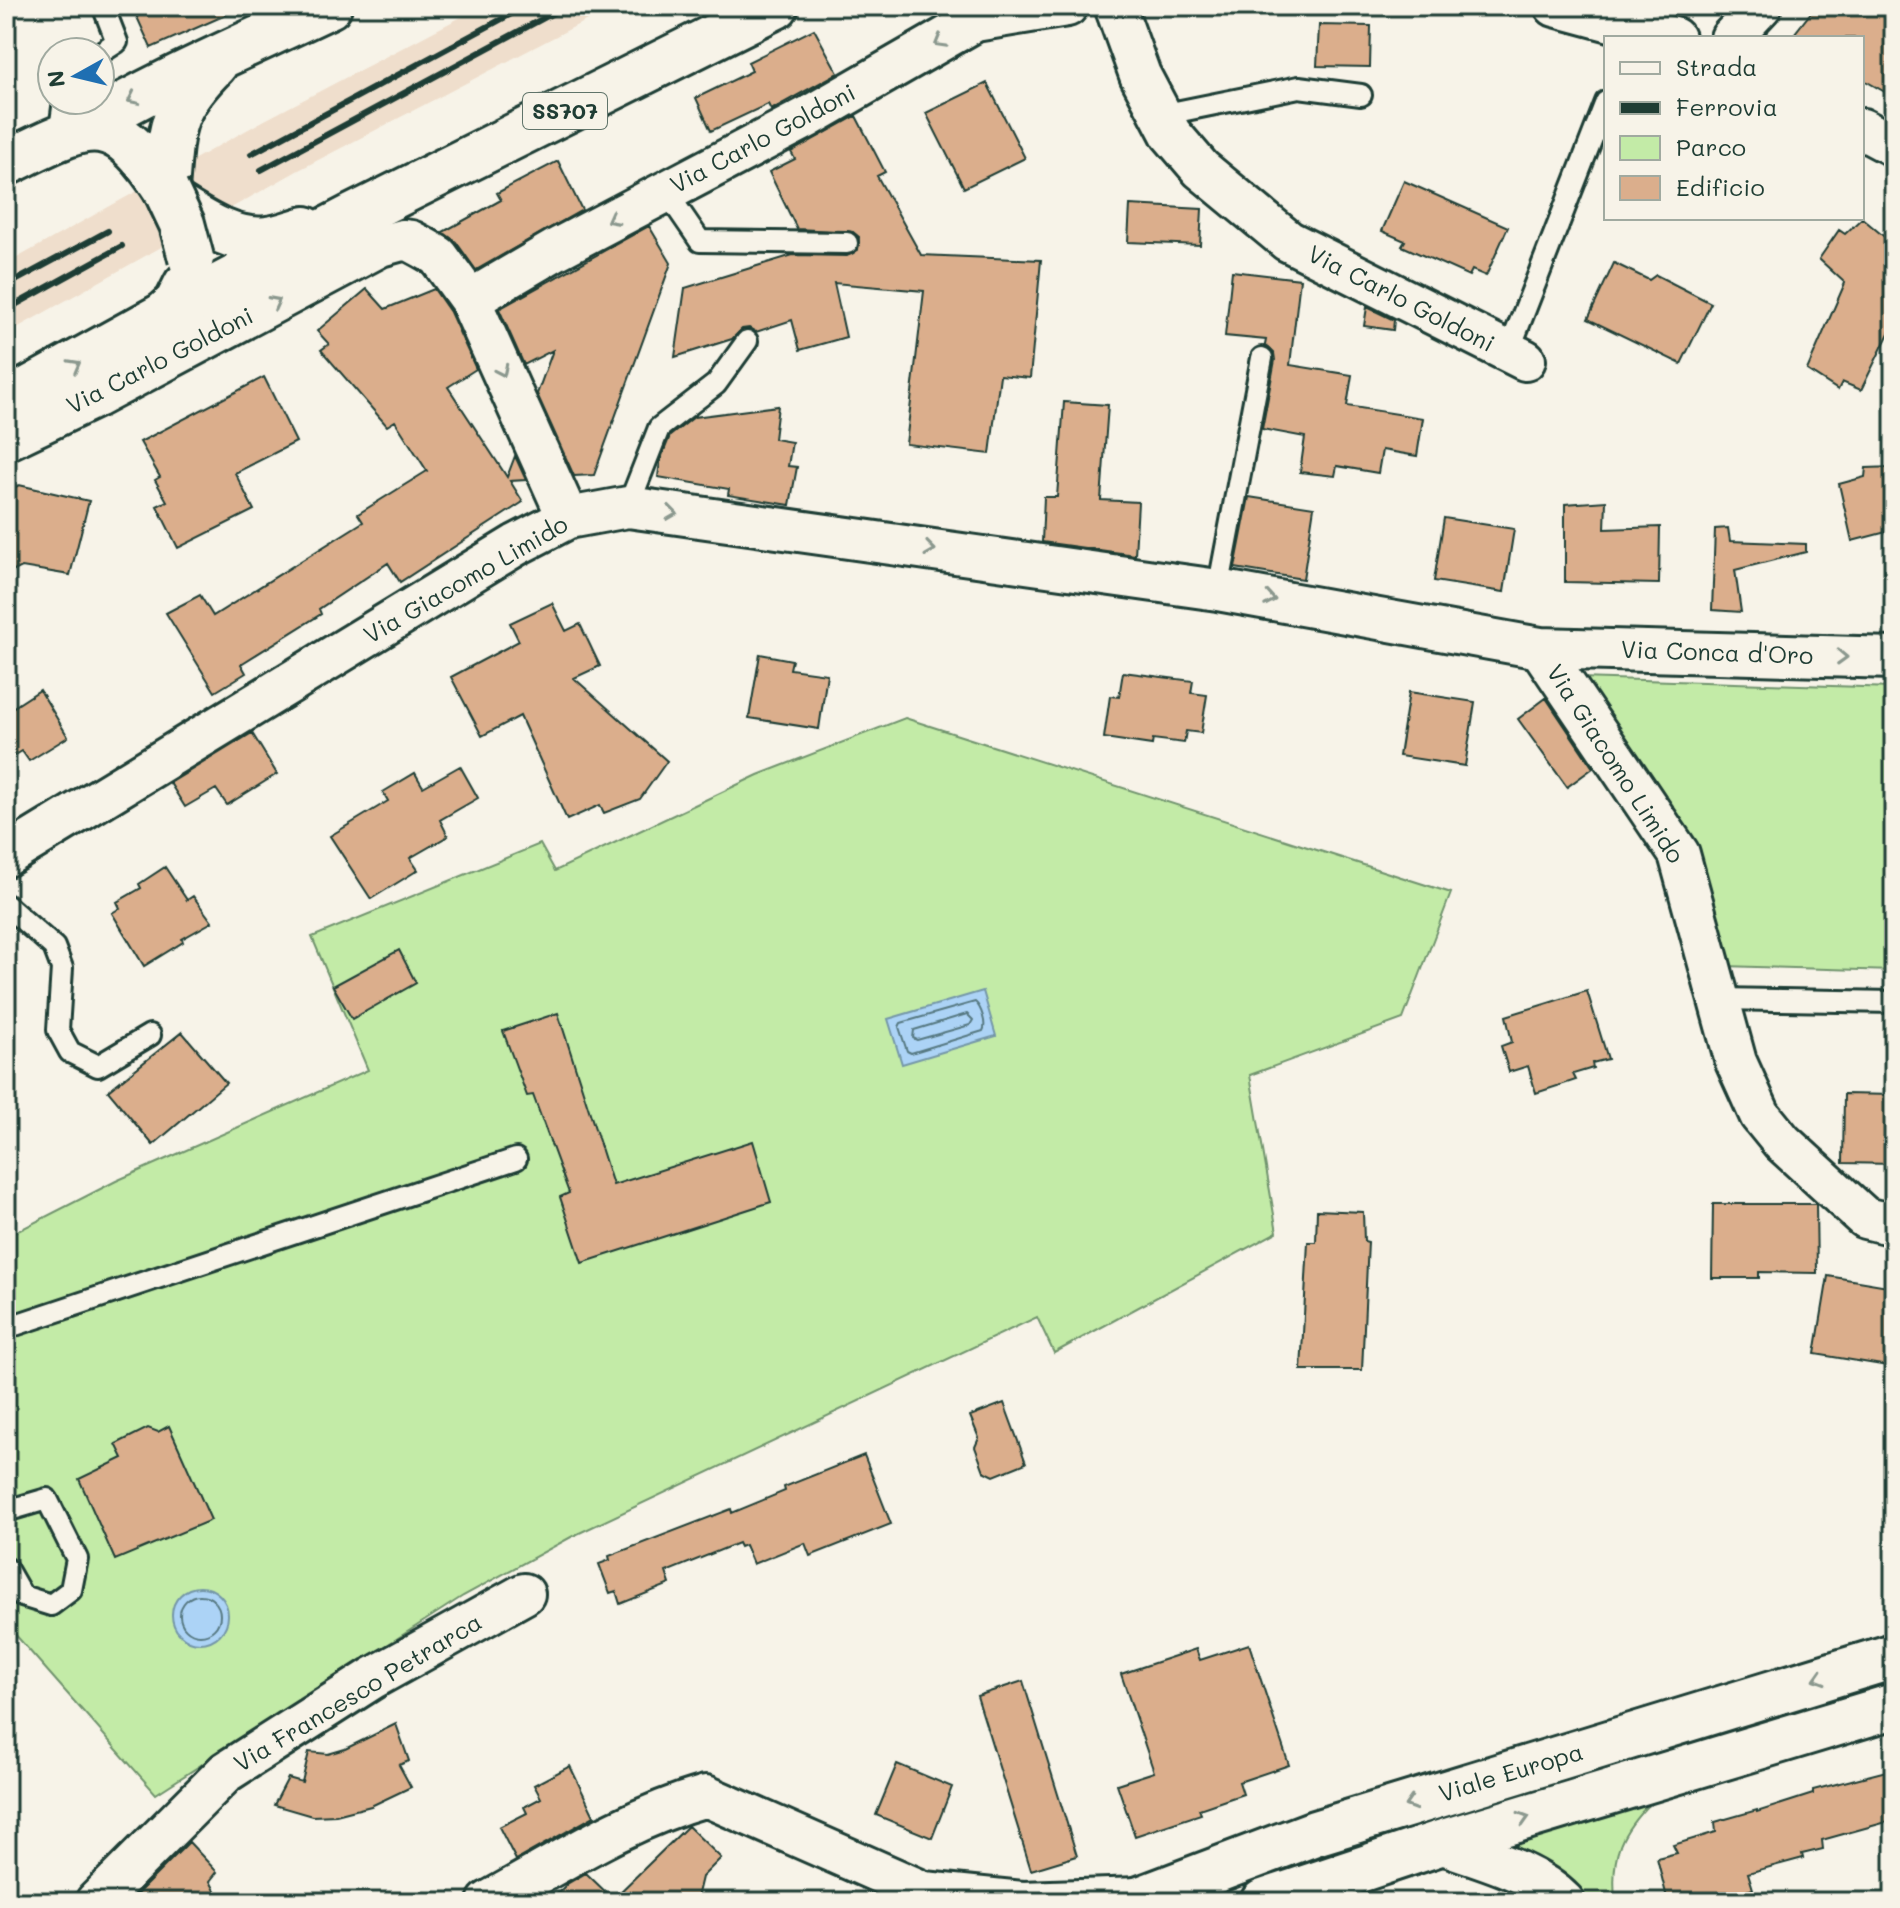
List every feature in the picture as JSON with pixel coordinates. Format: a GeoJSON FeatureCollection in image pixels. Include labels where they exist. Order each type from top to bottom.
{"type":"FeatureCollection","features":[{"type":"Feature","properties":{"kind":"main road"},"geometry":{"type":"LineString","coordinates":[[6,163],[67,122],[118,107],[228,51],[329,6]]}},
{"type":"Feature","properties":{"kind":"main road","name":"SS707"},"geometry":{"type":"LineString","coordinates":[[164,315],[354,216],[776,6]]}},
{"type":"Feature","properties":{"kind":"main road"},"geometry":{"type":"LineString","coordinates":[[169,197],[173,122],[197,82],[228,51]]}},
{"type":"Feature","properties":{"kind":"main road"},"geometry":{"type":"LineString","coordinates":[[6,402],[164,315],[177,303],[185,287],[191,258],[182,224],[147,161],[119,134],[67,122]]}},
{"type":"Feature","properties":{"kind":"main road","name":"SS707"},"geometry":{"type":"LineString","coordinates":[[169,197],[215,229],[250,239],[268,239],[354,216]]}},
{"type":"Feature","properties":{"kind":"main road","name":"Viale Europa"},"geometry":{"type":"LineString","coordinates":[[1136,1900],[1315,1833],[1894,1656]]}},
{"type":"Feature","properties":{"kind":"main road","name":"Viale Europa"},"geometry":{"type":"LineString","coordinates":[[1263,1902],[1440,1843],[1894,1706]]}},
{"type":"Feature","properties":{"kind":"street","name":"Via Carlo Goldoni"},"geometry":{"type":"LineString","coordinates":[[470,300],[665,190],[808,117],[982,12],[1067,6]]}},
{"type":"Feature","properties":{"kind":"street","name":"Via Carlo Goldoni"},"geometry":{"type":"LineString","coordinates":[[1115,6],[1140,75],[1171,134],[1201,169],[1288,241],[1517,357]]}},
{"type":"Feature","properties":{"kind":"street"},"geometry":{"type":"LineString","coordinates":[[1555,6],[1633,33],[1658,36]]}},
{"type":"Feature","properties":{"kind":"street"},"geometry":{"type":"LineString","coordinates":[[1733,36],[1761,6]]}},
{"type":"Feature","properties":{"kind":"street"},"geometry":{"type":"LineString","coordinates":[[1864,130],[1894,146]]}},
{"type":"Feature","properties":{"kind":"street","name":"Via Carlo Goldoni"},"geometry":{"type":"LineString","coordinates":[[6,440],[96,397],[390,242],[411,241],[438,256],[470,300],[568,518]]}},
{"type":"Feature","properties":{"kind":"street","name":"Via Giacomo Limido"},"geometry":{"type":"LineString","coordinates":[[6,856],[489,562],[568,518],[628,507],[1218,590],[1540,648],[1679,854],[1736,1062],[1760,1115],[1782,1142],[1865,1218],[1894,1225]]}},
{"type":"Feature","properties":{"kind":"street","name":"Via Conca d'Oro"},"geometry":{"type":"LineString","coordinates":[[1540,648],[1894,658]]}},
{"type":"Feature","properties":{"kind":"street","name":"Via Francesco Petrarca"},"geometry":{"type":"LineString","coordinates":[[96,1902],[226,1772],[373,1678],[524,1594]]}},
{"type":"Feature","properties":{"kind":"street"},"geometry":{"type":"LineString","coordinates":[[488,1902],[633,1822],[706,1796],[927,1897],[1022,1902],[1136,1900]]}},
{"type":"Feature","properties":{"kind":"street"},"geometry":{"type":"LineString","coordinates":[[1440,1843],[1505,1866],[1553,1891],[1564,1902]]}},
{"type":"Feature","properties":{"kind":"lane"},"geometry":{"type":"LineString","coordinates":[[103,6],[115,36]]}},
{"type":"Feature","properties":{"kind":"lane"},"geometry":{"type":"LineString","coordinates":[[1161,115],[1299,87],[1361,95]]}},
{"type":"Feature","properties":{"kind":"lane"},"geometry":{"type":"LineString","coordinates":[[1517,357],[1604,108]]}},
{"type":"Feature","properties":{"kind":"lane"},"geometry":{"type":"LineString","coordinates":[[665,190],[700,241],[847,243]]}},
{"type":"Feature","properties":{"kind":"lane"},"geometry":{"type":"LineString","coordinates":[[628,507],[659,428],[716,384],[747,341]]}},
{"type":"Feature","properties":{"kind":"lane"},"geometry":{"type":"LineString","coordinates":[[1218,590],[1262,358]]}},
{"type":"Feature","properties":{"kind":"lane"},"geometry":{"type":"LineString","coordinates":[[6,905],[54,947],[62,968],[58,1030],[70,1052],[98,1066],[150,1035]]}},
{"type":"Feature","properties":{"kind":"lane"},"geometry":{"type":"LineString","coordinates":[[1720,999],[1894,1002]]}},
{"type":"Feature","properties":{"kind":"lane"},"geometry":{"type":"LineString","coordinates":[[6,1328],[516,1159]]}},
{"type":"Feature","properties":{"kind":"lane"},"geometry":{"type":"LineString","coordinates":[[6,1511],[47,1499],[77,1559],[71,1590],[51,1605],[22,1596],[6,1568]]}},
{"type":"Feature","properties":{"kind":"shaded area"},"geometry":{"type":"Polygon","coordinates":[[[482,6],[614,6],[297,171],[6,334],[6,264],[263,121],[482,6]]]}},
{"type":"Feature","properties":{"kind":"green space"},"geometry":{"type":"Polygon","coordinates":[[[1580,678],[1894,688],[1894,971],[1724,966],[1580,678]]]}},
{"type":"Feature","properties":{"kind":"green space"},"geometry":{"type":"Polygon","coordinates":[[[905,718],[1451,893],[1403,1019],[1250,1075],[1277,1232],[1054,1353],[1037,1317],[573,1536],[463,1596],[156,1794],[6,1624],[6,1237],[116,1181],[368,1070],[312,937],[540,844],[555,871],[758,775],[905,718]]]}},
{"type":"Feature","properties":{"kind":"green space"},"geometry":{"type":"Polygon","coordinates":[[[1652,1801],[1633,1823],[1620,1845],[1615,1869],[1615,1898],[1608,1902],[1582,1902],[1511,1854],[1512,1843],[1652,1801]]]}},
{"type":"Feature","properties":{"kind":"water"},"geometry":{"type":"Polygon","coordinates":[[[983,991],[996,1036],[902,1064],[888,1019],[983,991]]]}},
{"type":"Feature","properties":{"kind":"water"},"geometry":{"type":"Polygon","coordinates":[[[200,1587],[220,1595],[228,1615],[220,1635],[200,1643],[180,1635],[172,1615],[180,1595],[200,1587]]]}},
{"type":"Feature","properties":{"kind":"building"},"geometry":{"type":"Polygon","coordinates":[[[132,6],[246,6],[151,48],[132,6]]]}},
{"type":"Feature","properties":{"kind":"building"},"geometry":{"type":"Polygon","coordinates":[[[1816,6],[1894,6],[1894,97],[1864,80],[1864,36],[1793,36],[1816,6]]]}},
{"type":"Feature","properties":{"kind":"building"},"geometry":{"type":"Polygon","coordinates":[[[1319,25],[1371,26],[1370,67],[1317,66],[1319,25]]]}},
{"type":"Feature","properties":{"kind":"building"},"geometry":{"type":"Polygon","coordinates":[[[814,29],[838,73],[771,110],[768,104],[711,131],[696,98],[752,71],[748,62],[814,29]]]}},
{"type":"Feature","properties":{"kind":"building"},"geometry":{"type":"Polygon","coordinates":[[[987,83],[1025,158],[964,188],[926,113],[987,83]]]}},
{"type":"Feature","properties":{"kind":"building"},"geometry":{"type":"Polygon","coordinates":[[[856,116],[885,172],[877,176],[921,255],[1041,260],[1030,378],[1000,375],[990,454],[906,444],[924,291],[834,283],[846,337],[800,350],[792,320],[756,332],[749,328],[742,329],[732,339],[675,357],[685,288],[793,255],[847,256],[858,250],[859,237],[853,232],[797,229],[769,172],[795,159],[791,152],[856,116]]]}},
{"type":"Feature","properties":{"kind":"building"},"geometry":{"type":"Polygon","coordinates":[[[558,161],[582,210],[476,270],[456,242],[443,232],[501,200],[497,193],[558,161]]]}},
{"type":"Feature","properties":{"kind":"building"},"geometry":{"type":"Polygon","coordinates":[[[1404,181],[1508,227],[1486,276],[1472,270],[1469,276],[1402,246],[1405,241],[1382,231],[1404,181]]]}},
{"type":"Feature","properties":{"kind":"building"},"geometry":{"type":"Polygon","coordinates":[[[1130,205],[1202,209],[1200,245],[1128,242],[1130,205]]]}},
{"type":"Feature","properties":{"kind":"building"},"geometry":{"type":"Polygon","coordinates":[[[1864,220],[1894,245],[1894,323],[1861,390],[1842,382],[1838,390],[1807,370],[1845,283],[1819,259],[1839,230],[1845,234],[1864,220]]]}},
{"type":"Feature","properties":{"kind":"building"},"geometry":{"type":"Polygon","coordinates":[[[649,226],[671,263],[594,475],[574,476],[537,394],[553,350],[524,365],[499,309],[649,226]]]}},
{"type":"Feature","properties":{"kind":"building"},"geometry":{"type":"Polygon","coordinates":[[[1614,263],[1649,280],[1656,275],[1711,303],[1681,364],[1588,319],[1614,263]]]}},
{"type":"Feature","properties":{"kind":"building"},"geometry":{"type":"Polygon","coordinates":[[[1232,271],[1300,279],[1290,365],[1352,375],[1347,406],[1423,418],[1417,456],[1382,450],[1378,473],[1337,466],[1335,476],[1300,472],[1305,437],[1262,429],[1274,353],[1265,345],[1266,340],[1225,336],[1232,271]]]}},
{"type":"Feature","properties":{"kind":"building"},"geometry":{"type":"Polygon","coordinates":[[[367,289],[385,309],[434,289],[450,312],[476,369],[448,387],[507,477],[515,456],[526,480],[510,481],[523,502],[400,582],[388,563],[319,609],[321,614],[241,664],[246,673],[215,692],[166,613],[200,595],[213,616],[363,522],[358,514],[427,471],[395,421],[387,426],[321,350],[329,344],[317,331],[367,289]]]}},
{"type":"Feature","properties":{"kind":"building"},"geometry":{"type":"Polygon","coordinates":[[[1367,307],[1394,320],[1393,330],[1364,326],[1367,307]]]}},
{"type":"Feature","properties":{"kind":"building"},"geometry":{"type":"Polygon","coordinates":[[[264,377],[296,442],[235,473],[254,510],[178,548],[157,506],[167,501],[155,480],[160,477],[140,442],[264,377]]]}},
{"type":"Feature","properties":{"kind":"building"},"geometry":{"type":"Polygon","coordinates":[[[1064,402],[1108,405],[1101,500],[1138,502],[1135,555],[1042,542],[1044,497],[1057,497],[1064,402]]]}},
{"type":"Feature","properties":{"kind":"building"},"geometry":{"type":"Polygon","coordinates":[[[778,406],[774,439],[792,442],[788,466],[797,467],[790,505],[728,495],[729,489],[658,477],[660,461],[670,436],[694,417],[778,406]]]}},
{"type":"Feature","properties":{"kind":"building"},"geometry":{"type":"Polygon","coordinates":[[[1894,467],[1894,530],[1852,541],[1839,484],[1865,477],[1866,468],[1894,467]]]}},
{"type":"Feature","properties":{"kind":"building"},"geometry":{"type":"Polygon","coordinates":[[[19,485],[89,501],[70,575],[22,567],[6,575],[6,492],[19,485]]]}},
{"type":"Feature","properties":{"kind":"building"},"geometry":{"type":"Polygon","coordinates":[[[1249,497],[1314,507],[1303,579],[1235,568],[1249,497]]]}},
{"type":"Feature","properties":{"kind":"building"},"geometry":{"type":"Polygon","coordinates":[[[1606,501],[1605,529],[1660,527],[1659,584],[1565,582],[1565,504],[1606,501]]]}},
{"type":"Feature","properties":{"kind":"building"},"geometry":{"type":"Polygon","coordinates":[[[1444,518],[1514,529],[1504,592],[1434,581],[1444,518]]]}},
{"type":"Feature","properties":{"kind":"building"},"geometry":{"type":"Polygon","coordinates":[[[1728,528],[1730,541],[1806,544],[1806,552],[1735,570],[1741,612],[1712,610],[1715,529],[1728,528]]]}},
{"type":"Feature","properties":{"kind":"building"},"geometry":{"type":"Polygon","coordinates":[[[552,603],[566,631],[580,624],[600,666],[574,678],[667,761],[640,799],[604,813],[600,805],[567,820],[520,716],[482,736],[451,677],[519,641],[510,623],[552,603]]]}},
{"type":"Feature","properties":{"kind":"building"},"geometry":{"type":"Polygon","coordinates":[[[760,654],[792,660],[790,669],[827,674],[819,729],[749,718],[760,654]]]}},
{"type":"Feature","properties":{"kind":"building"},"geometry":{"type":"Polygon","coordinates":[[[1123,672],[1193,681],[1191,693],[1207,695],[1201,733],[1186,731],[1184,743],[1153,739],[1152,745],[1104,738],[1110,696],[1119,697],[1123,672]]]}},
{"type":"Feature","properties":{"kind":"building"},"geometry":{"type":"Polygon","coordinates":[[[40,690],[68,737],[29,761],[22,751],[6,761],[6,712],[40,690]]]}},
{"type":"Feature","properties":{"kind":"building"},"geometry":{"type":"Polygon","coordinates":[[[1409,692],[1475,702],[1465,766],[1399,756],[1409,692]]]}},
{"type":"Feature","properties":{"kind":"building"},"geometry":{"type":"Polygon","coordinates":[[[1546,698],[1593,768],[1567,787],[1518,719],[1546,698]]]}},
{"type":"Feature","properties":{"kind":"building"},"geometry":{"type":"Polygon","coordinates":[[[252,733],[277,774],[227,805],[216,789],[185,807],[170,783],[252,733]]]}},
{"type":"Feature","properties":{"kind":"building"},"geometry":{"type":"Polygon","coordinates":[[[460,766],[478,798],[440,820],[448,836],[410,858],[418,870],[371,899],[330,836],[388,801],[383,792],[415,773],[423,787],[460,766]]]}},
{"type":"Feature","properties":{"kind":"building"},"geometry":{"type":"Polygon","coordinates":[[[165,867],[187,900],[193,896],[212,922],[144,966],[112,913],[120,908],[117,902],[141,888],[139,884],[165,867]]]}},
{"type":"Feature","properties":{"kind":"building"},"geometry":{"type":"Polygon","coordinates":[[[399,950],[416,983],[352,1019],[333,986],[399,950]]]}},
{"type":"Feature","properties":{"kind":"building"},"geometry":{"type":"Polygon","coordinates":[[[1587,991],[1608,1059],[1592,1063],[1593,1068],[1573,1074],[1576,1080],[1536,1093],[1528,1066],[1509,1072],[1501,1046],[1512,1042],[1506,1016],[1587,991]]]}},
{"type":"Feature","properties":{"kind":"building"},"geometry":{"type":"Polygon","coordinates":[[[558,1013],[613,1185],[753,1141],[771,1202],[582,1263],[560,1197],[569,1193],[533,1095],[527,1096],[503,1031],[558,1013]]]}},
{"type":"Feature","properties":{"kind":"building"},"geometry":{"type":"Polygon","coordinates":[[[182,1032],[226,1083],[153,1145],[108,1091],[182,1032]]]}},
{"type":"Feature","properties":{"kind":"building"},"geometry":{"type":"Polygon","coordinates":[[[1844,1094],[1894,1095],[1894,1164],[1843,1163],[1844,1094]]]}},
{"type":"Feature","properties":{"kind":"building"},"geometry":{"type":"Polygon","coordinates":[[[1713,1204],[1816,1204],[1817,1273],[1759,1272],[1759,1278],[1712,1278],[1713,1204]]]}},
{"type":"Feature","properties":{"kind":"building"},"geometry":{"type":"Polygon","coordinates":[[[1317,1210],[1363,1212],[1364,1241],[1368,1242],[1362,1370],[1301,1370],[1308,1242],[1316,1242],[1317,1210]]]}},
{"type":"Feature","properties":{"kind":"building"},"geometry":{"type":"Polygon","coordinates":[[[1828,1276],[1894,1287],[1894,1367],[1815,1354],[1828,1276]]]}},
{"type":"Feature","properties":{"kind":"building"},"geometry":{"type":"Polygon","coordinates":[[[1004,1403],[1026,1463],[994,1476],[984,1471],[975,1447],[979,1438],[970,1416],[1004,1403]]]}},
{"type":"Feature","properties":{"kind":"building"},"geometry":{"type":"Polygon","coordinates":[[[169,1426],[211,1520],[115,1560],[79,1479],[123,1458],[116,1444],[148,1428],[158,1432],[169,1426]]]}},
{"type":"Feature","properties":{"kind":"building"},"geometry":{"type":"Polygon","coordinates":[[[864,1455],[891,1524],[810,1556],[805,1543],[753,1564],[745,1545],[740,1547],[738,1543],[666,1572],[670,1584],[620,1604],[616,1591],[610,1593],[599,1564],[610,1560],[609,1556],[731,1509],[732,1513],[785,1491],[784,1487],[864,1455]]]}},
{"type":"Feature","properties":{"kind":"building"},"geometry":{"type":"Polygon","coordinates":[[[1249,1644],[1289,1765],[1239,1782],[1243,1794],[1199,1809],[1201,1814],[1135,1836],[1117,1784],[1154,1772],[1121,1674],[1196,1649],[1200,1660],[1249,1644]]]}},
{"type":"Feature","properties":{"kind":"building"},"geometry":{"type":"Polygon","coordinates":[[[1023,1681],[1077,1856],[1031,1870],[977,1696],[1023,1681]]]}},
{"type":"Feature","properties":{"kind":"building"},"geometry":{"type":"Polygon","coordinates":[[[396,1724],[409,1761],[399,1765],[411,1787],[371,1806],[336,1815],[312,1816],[274,1805],[288,1778],[302,1782],[309,1752],[328,1754],[345,1749],[396,1724]]]}},
{"type":"Feature","properties":{"kind":"building"},"geometry":{"type":"Polygon","coordinates":[[[897,1764],[952,1787],[932,1838],[876,1815],[897,1764]]]}},
{"type":"Feature","properties":{"kind":"building"},"geometry":{"type":"Polygon","coordinates":[[[570,1766],[594,1816],[516,1860],[499,1827],[527,1813],[524,1807],[541,1798],[534,1785],[570,1766]]]}},
{"type":"Feature","properties":{"kind":"building"},"geometry":{"type":"Polygon","coordinates":[[[1894,1769],[1894,1820],[1822,1840],[1823,1849],[1802,1854],[1803,1858],[1748,1873],[1753,1889],[1727,1897],[1728,1902],[1668,1902],[1657,1858],[1677,1853],[1673,1845],[1716,1832],[1715,1822],[1813,1794],[1813,1790],[1894,1769]]]}},
{"type":"Feature","properties":{"kind":"building"},"geometry":{"type":"Polygon","coordinates":[[[688,1826],[721,1858],[702,1877],[696,1902],[549,1902],[567,1884],[586,1873],[613,1899],[688,1826]]]}},
{"type":"Feature","properties":{"kind":"building"},"geometry":{"type":"Polygon","coordinates":[[[189,1842],[217,1872],[210,1881],[221,1902],[129,1902],[189,1842]]]}},
{"type":"Feature","properties":{"kind":"railway"},"geometry":{"type":"LineString","coordinates":[[251,154],[526,6]]}},
{"type":"Feature","properties":{"kind":"railway"},"geometry":{"type":"LineString","coordinates":[[261,170],[566,6]]}},
{"type":"Feature","properties":{"kind":"railway"},"geometry":{"type":"LineString","coordinates":[[6,286],[108,231]]}},
{"type":"Feature","properties":{"kind":"railway"},"geometry":{"type":"LineString","coordinates":[[6,310],[122,246]]}}]}
